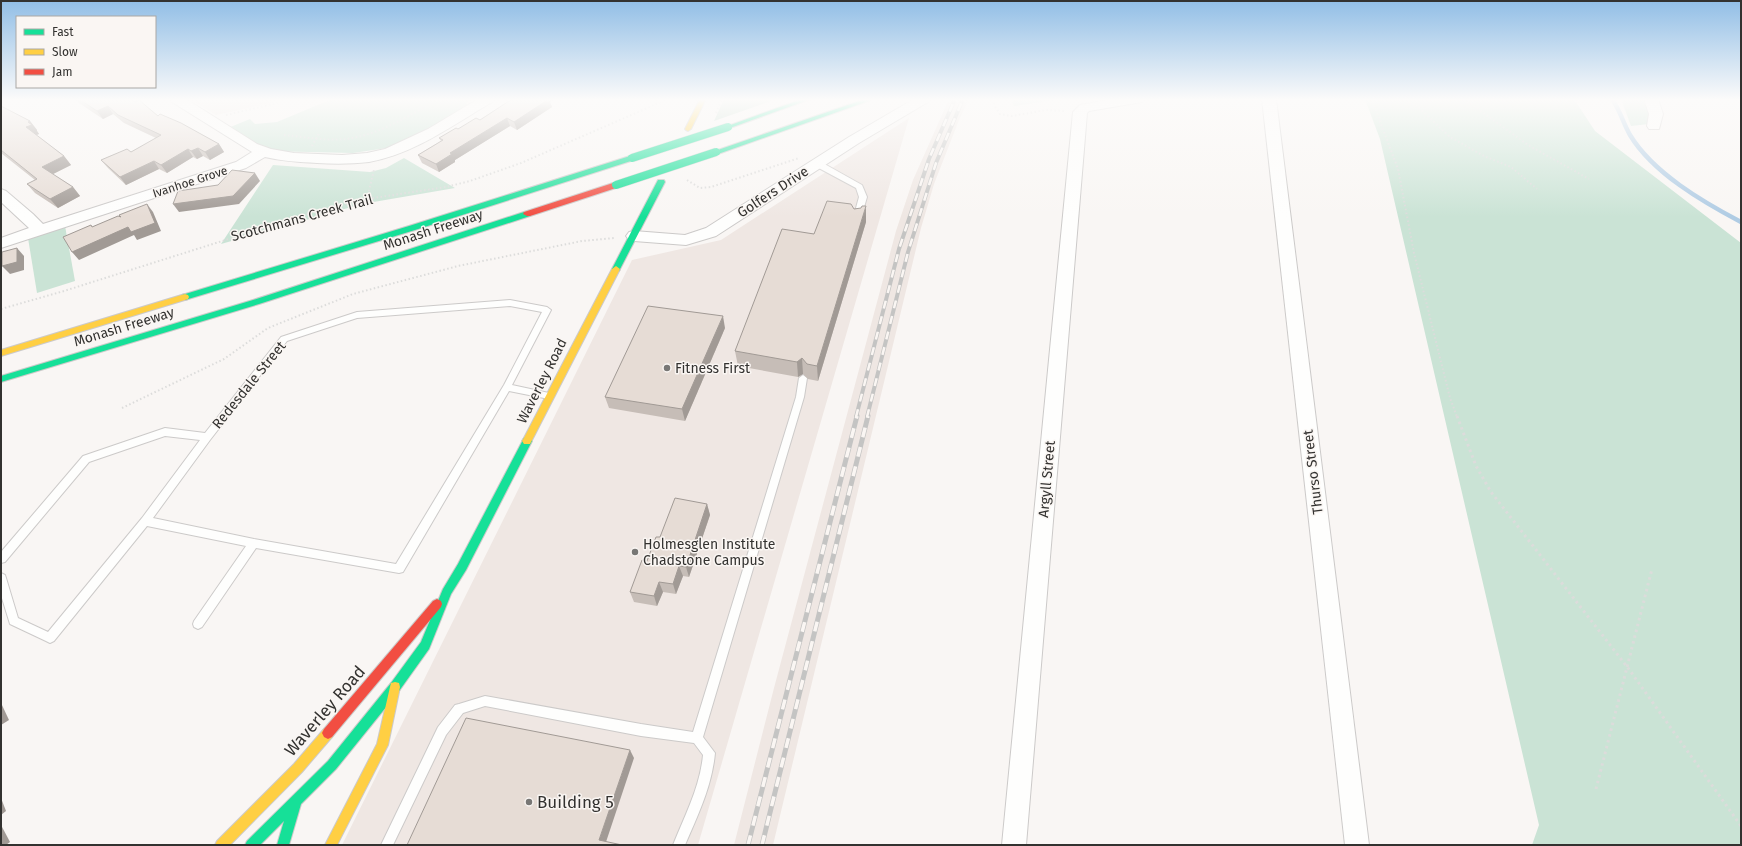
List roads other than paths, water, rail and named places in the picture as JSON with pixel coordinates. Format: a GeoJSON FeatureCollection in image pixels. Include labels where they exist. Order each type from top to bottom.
{"type":"FeatureCollection","features":[{"type":"Feature","properties":{"kind":"main road","name":"Monash Freeway"},"geometry":{"type":"LineString","coordinates":[[1,353],[412,228],[692,138]]}},
{"type":"Feature","properties":{"kind":"main road","name":"Monash Freeway"},"geometry":{"type":"LineString","coordinates":[[1,379],[271,297],[756,138]]}},
{"type":"Feature","properties":{"kind":"main road","name":"Waverley Road"},"geometry":{"type":"LineString","coordinates":[[251,845],[294,804],[349,745],[425,645],[447,592],[509,477],[549,396],[661,182]]}},
{"type":"Feature","properties":{"kind":"main road","name":"Waverley Road"},"geometry":{"type":"LineString","coordinates":[[220,845],[307,758],[375,678],[405,639],[447,592]]}},
{"type":"Feature","properties":{"kind":"main road"},"geometry":{"type":"LineString","coordinates":[[331,845],[382,745],[395,686]]}},
{"type":"Feature","properties":{"kind":"main road"},"geometry":{"type":"LineString","coordinates":[[284,845],[307,758]]}},
{"type":"Feature","properties":{"kind":"street"},"geometry":{"type":"LineString","coordinates":[[240,138],[263,152],[281,156],[339,159],[382,155],[408,145],[419,138]]}},
{"type":"Feature","properties":{"kind":"street","name":"Golfers Drive"},"geometry":{"type":"LineString","coordinates":[[634,236],[686,240],[711,232],[857,138]]}},
{"type":"Feature","properties":{"kind":"street","name":"Argyll Street"},"geometry":{"type":"LineString","coordinates":[[1014,845],[1078,138]]}},
{"type":"Feature","properties":{"kind":"street","name":"Thurso Street"},"geometry":{"type":"LineString","coordinates":[[1274,138],[1357,845]]}},
{"type":"Feature","properties":{"kind":"street","name":"Ivanhoe Grove"},"geometry":{"type":"LineString","coordinates":[[1,243],[240,165],[263,152]]}},
{"type":"Feature","properties":{"kind":"street"},"geometry":{"type":"LineString","coordinates":[[1,194],[28,216],[40,231]]}},
{"type":"Feature","properties":{"kind":"lane"},"geometry":{"type":"LineString","coordinates":[[818,164],[859,187],[863,197],[857,221]]}},
{"type":"Feature","properties":{"kind":"lane","name":"Redesdale Street"},"geometry":{"type":"LineString","coordinates":[[1,578],[14,621],[50,638],[144,521],[206,437],[284,339],[356,315],[510,303],[547,310],[507,387]]}},
{"type":"Feature","properties":{"kind":"lane"},"geometry":{"type":"LineString","coordinates":[[697,738],[800,397],[803,378]]}},
{"type":"Feature","properties":{"kind":"lane"},"geometry":{"type":"LineString","coordinates":[[144,521],[254,543],[399,569],[507,387],[549,396]]}},
{"type":"Feature","properties":{"kind":"lane"},"geometry":{"type":"LineString","coordinates":[[1,559],[86,459],[165,432],[206,437]]}},
{"type":"Feature","properties":{"kind":"lane"},"geometry":{"type":"LineString","coordinates":[[198,624],[254,543]]}},
{"type":"Feature","properties":{"kind":"lane"},"geometry":{"type":"LineString","coordinates":[[387,845],[442,731],[459,709],[485,701],[641,730],[697,738],[709,753],[709,764],[699,798],[678,845]]}},
{"type":"Feature","properties":{"kind":"waterway"},"geometry":{"type":"LineString","coordinates":[[1632,138],[1640,149],[1665,174],[1695,196],[1741,222]]}},
{"type":"Feature","properties":{"kind":"railway"},"geometry":{"type":"LineString","coordinates":[[856,417],[899,249],[929,159],[938,138]]}},
{"type":"Feature","properties":{"kind":"railway"},"geometry":{"type":"LineString","coordinates":[[867,417],[908,252],[936,163],[946,138]]}},
{"type":"Feature","properties":{"kind":"railway"},"geometry":{"type":"LineString","coordinates":[[748,845],[857,416]]}},
{"type":"Feature","properties":{"kind":"railway"},"geometry":{"type":"LineString","coordinates":[[762,845],[868,416]]}},
{"type":"Feature","properties":{"kind":"place","name":"Fitness First"},"geometry":{"type":"Point","coordinates":[667,368]}},
{"type":"Feature","properties":{"kind":"place","name":"Holmesglen Institute Chadstone Campus"},"geometry":{"type":"Point","coordinates":[635,552]}},
{"type":"Feature","properties":{"kind":"place","name":"Building 5"},"geometry":{"type":"Point","coordinates":[529,802]}}]}
